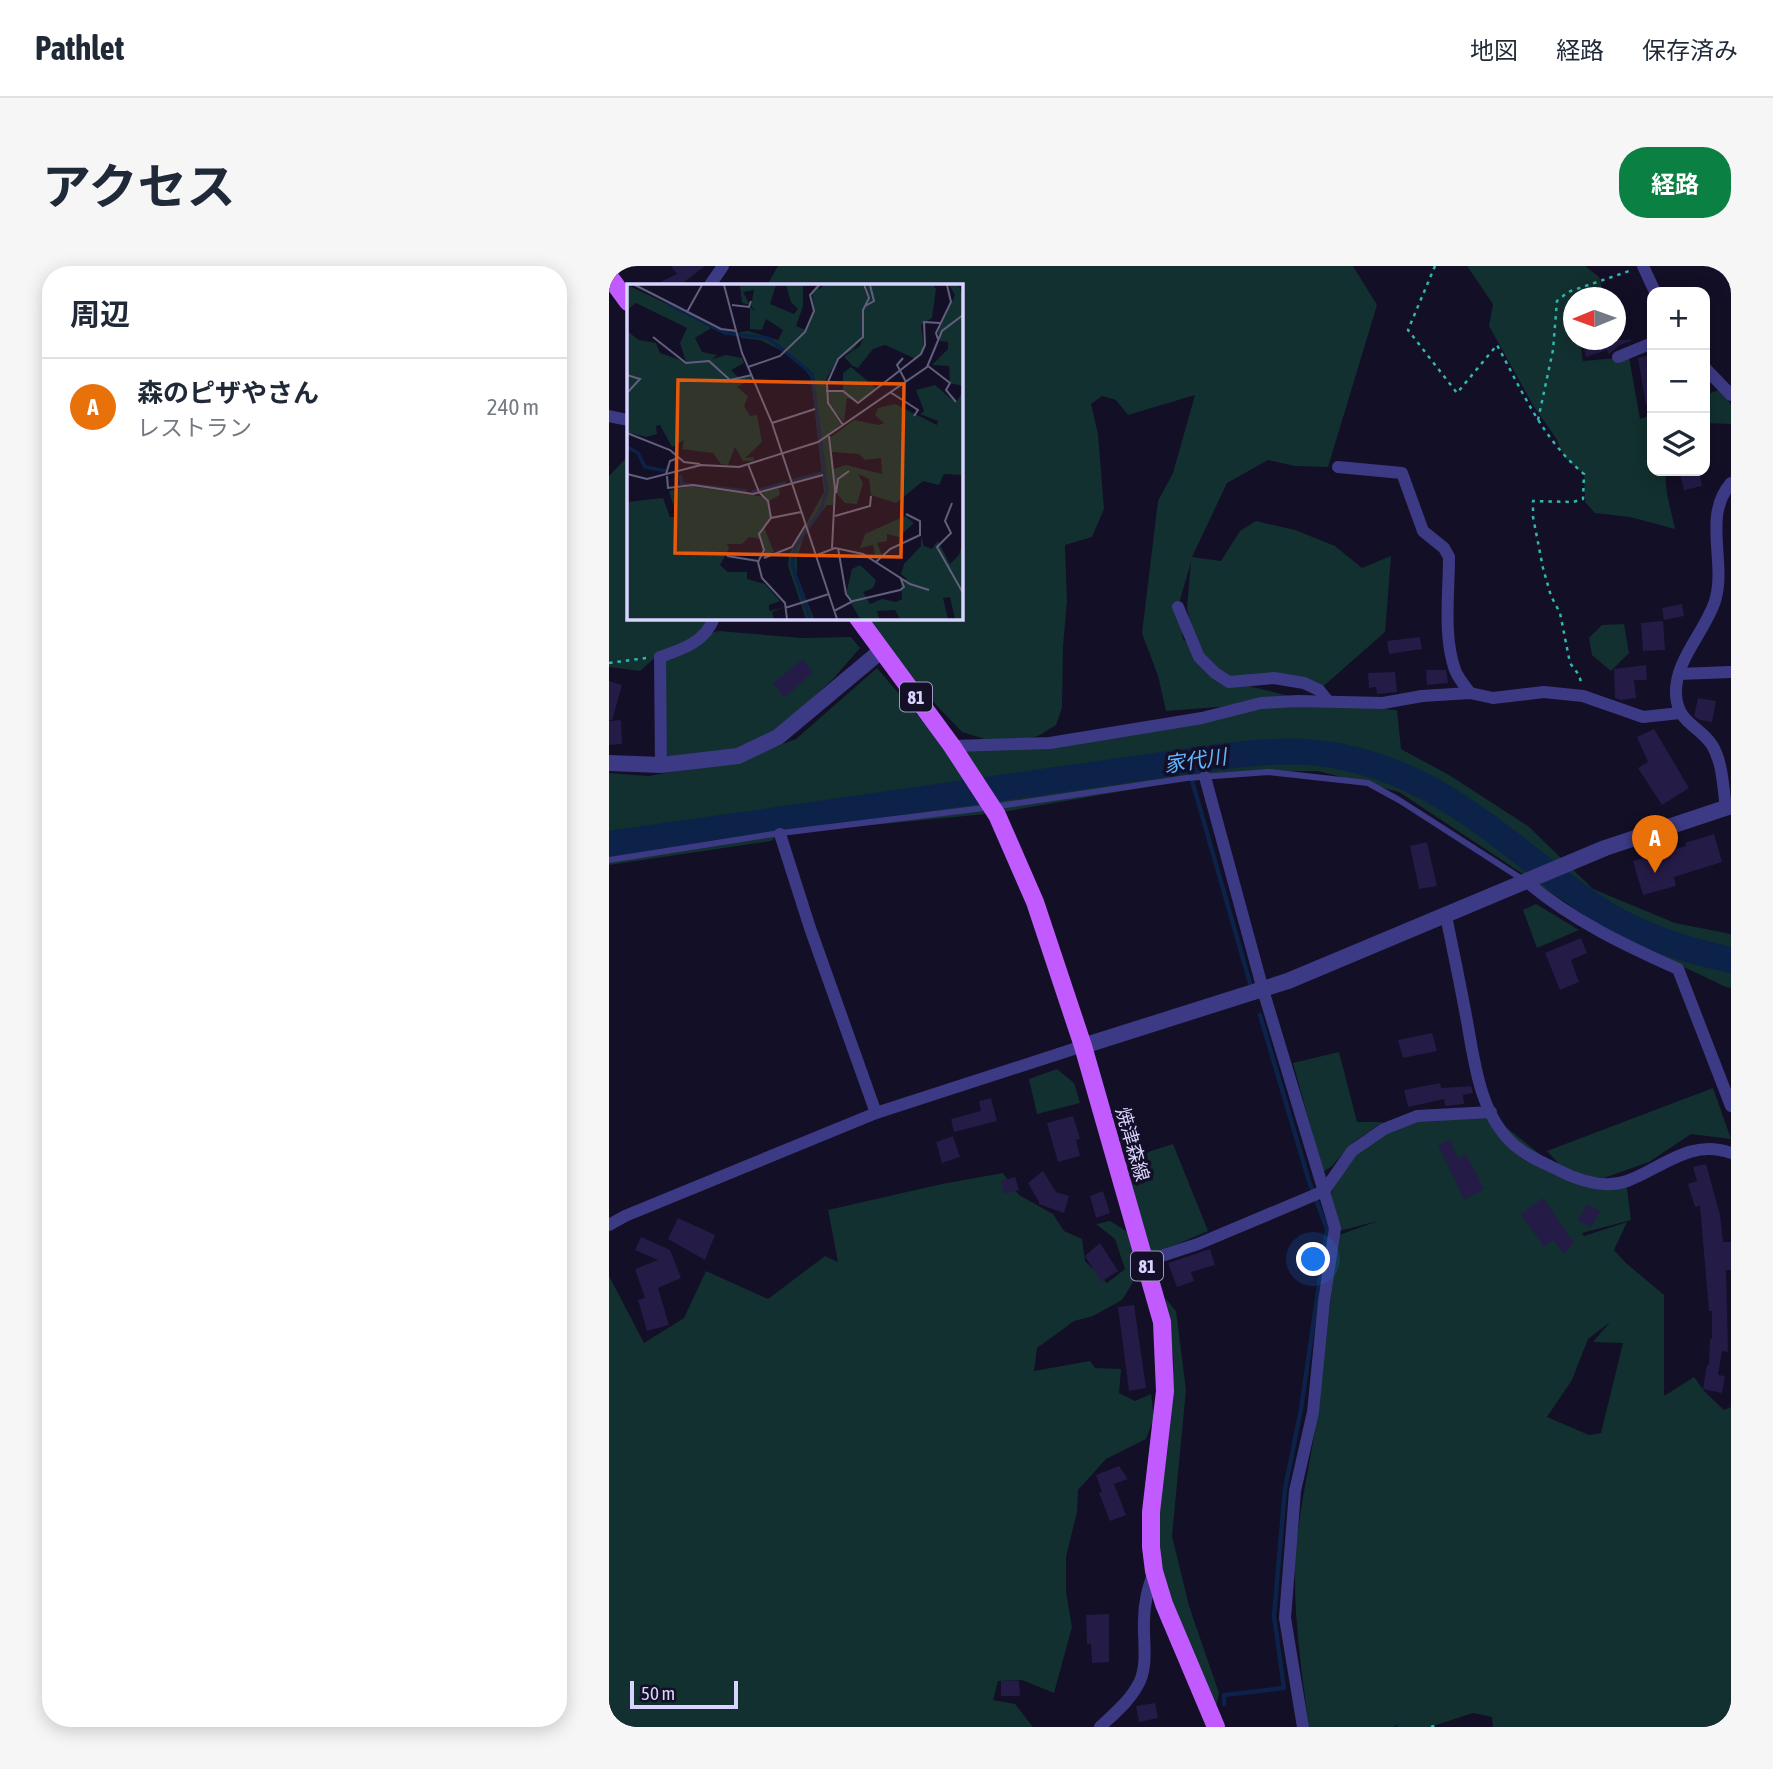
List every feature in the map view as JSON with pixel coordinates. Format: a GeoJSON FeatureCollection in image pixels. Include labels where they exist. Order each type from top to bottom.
{"type":"FeatureCollection","features":[{"type":"Feature","properties":{"kind":"main road"},"geometry":{"type":"LineString","coordinates":[[609,276],[627,301]]}},
{"type":"Feature","properties":{"kind":"main road","name":"焼津森線"},"geometry":{"type":"LineString","coordinates":[[860,620],[952,746],[995,811],[1035,902],[1083,1046],[1162,1322],[1165,1391],[1151,1511],[1154,1571],[1164,1604],[1216,1727]]}},
{"type":"Feature","properties":{"kind":"street"},"geometry":{"type":"LineString","coordinates":[[711,284],[723,266]]}},
{"type":"Feature","properties":{"kind":"street"},"geometry":{"type":"LineString","coordinates":[[1643,266],[1653,287]]}},
{"type":"Feature","properties":{"kind":"street"},"geometry":{"type":"LineString","coordinates":[[1618,357],[1647,345]]}},
{"type":"Feature","properties":{"kind":"street"},"geometry":{"type":"LineString","coordinates":[[1710,373],[1731,395]]}},
{"type":"Feature","properties":{"kind":"street"},"geometry":{"type":"LineString","coordinates":[[609,416],[627,420]]}},
{"type":"Feature","properties":{"kind":"street"},"geometry":{"type":"LineString","coordinates":[[1338,467],[1402,473],[1423,531],[1444,548],[1449,557],[1449,634],[1452,660],[1456,673],[1471,693]]}},
{"type":"Feature","properties":{"kind":"street"},"geometry":{"type":"LineString","coordinates":[[609,1225],[876,1113],[1263,990],[1605,848],[1728,807],[1719,762],[1711,744],[1680,713],[1676,693],[1679,674],[1715,601],[1718,578],[1716,508],[1731,482]]}},
{"type":"Feature","properties":{"kind":"street"},"geometry":{"type":"LineString","coordinates":[[1178,607],[1199,657],[1229,682],[1274,678],[1304,683],[1319,690],[1328,701]]}},
{"type":"Feature","properties":{"kind":"street"},"geometry":{"type":"LineString","coordinates":[[661,765],[660,657],[690,647],[710,629],[713,620]]}},
{"type":"Feature","properties":{"kind":"street"},"geometry":{"type":"LineString","coordinates":[[609,763],[661,765],[738,756],[778,737],[882,650]]}},
{"type":"Feature","properties":{"kind":"street"},"geometry":{"type":"LineString","coordinates":[[1679,674],[1731,673]]}},
{"type":"Feature","properties":{"kind":"street"},"geometry":{"type":"LineString","coordinates":[[952,746],[1050,743],[1202,718],[1261,703],[1383,703],[1422,696],[1471,693],[1493,698],[1545,692],[1583,696],[1643,717],[1680,713]]}},
{"type":"Feature","properties":{"kind":"street"},"geometry":{"type":"LineString","coordinates":[[1201,777],[1322,1192],[1335,1228],[1324,1302],[1313,1412],[1295,1491],[1285,1618],[1303,1727]]}},
{"type":"Feature","properties":{"kind":"street"},"geometry":{"type":"LineString","coordinates":[[780,834],[810,928],[876,1113]]}},
{"type":"Feature","properties":{"kind":"street"},"geometry":{"type":"LineString","coordinates":[[1533,879],[1553,904],[1621,943],[1678,969],[1731,1106]]}},
{"type":"Feature","properties":{"kind":"street"},"geometry":{"type":"LineString","coordinates":[[1446,916],[1480,1085],[1491,1112],[1508,1140],[1528,1155],[1575,1178],[1598,1184],[1625,1181],[1685,1151],[1720,1149],[1731,1153]]}},
{"type":"Feature","properties":{"kind":"street"},"geometry":{"type":"LineString","coordinates":[[1146,1261],[1198,1244],[1322,1192],[1352,1151],[1384,1129],[1417,1116],[1491,1112]]}},
{"type":"Feature","properties":{"kind":"street"},"geometry":{"type":"LineString","coordinates":[[1100,1727],[1112,1722],[1140,1680],[1145,1657],[1146,1592],[1154,1571]]}},
{"type":"Feature","properties":{"kind":"lane"},"geometry":{"type":"LineString","coordinates":[[609,860],[860,822],[995,811],[1201,777],[1269,772],[1368,783],[1533,879]]}},
{"type":"Feature","properties":{"kind":"path"},"geometry":{"type":"LineString","coordinates":[[1435,266],[1408,330],[1457,393],[1497,345],[1538,421],[1565,458],[1584,474],[1583,499],[1573,502],[1533,501],[1533,517],[1543,568],[1551,596],[1560,613],[1570,663],[1579,674],[1583,696]]}},
{"type":"Feature","properties":{"kind":"path"},"geometry":{"type":"LineString","coordinates":[[1538,421],[1553,350],[1557,301],[1568,292],[1643,266]]}},
{"type":"Feature","properties":{"kind":"path"},"geometry":{"type":"LineString","coordinates":[[609,663],[660,657]]}},
{"type":"Feature","properties":{"kind":"path"},"geometry":{"type":"LineString","coordinates":[[1431,1727],[1437,1725]]}},
{"type":"Feature","properties":{"kind":"green space"},"geometry":{"type":"Polygon","coordinates":[[[778,266],[1353,266],[1377,305],[1328,467],[1295,466],[1268,460],[1227,483],[1192,557],[1221,561],[1240,531],[1256,521],[1295,530],[1335,546],[1362,568],[1391,556],[1385,632],[1319,690],[1297,677],[1232,682],[1310,701],[1295,703],[1397,710],[1401,749],[1449,775],[1528,826],[1593,889],[1675,923],[1731,934],[1731,988],[1652,952],[1591,919],[1399,792],[1318,771],[1238,772],[996,813],[780,834],[771,841],[609,865],[609,773],[648,776],[741,760],[796,739],[877,668],[947,750],[1001,744],[962,732],[875,641],[866,620],[963,620],[963,284],[768,284],[778,266]],[[1195,395],[1128,415],[1116,400],[1102,396],[1091,404],[1098,434],[1104,509],[1092,537],[1065,545],[1067,601],[1062,708],[1056,725],[1038,736],[1009,744],[1257,704],[1166,711],[1158,676],[1142,633],[1158,501],[1173,473],[1195,395]],[[1191,562],[1178,607],[1183,639],[1197,651],[1187,608],[1191,562]]]}},
{"type":"Feature","properties":{"kind":"green space"},"geometry":{"type":"Polygon","coordinates":[[[1467,266],[1585,266],[1599,277],[1602,287],[1563,287],[1563,350],[1581,350],[1583,361],[1629,357],[1640,419],[1647,417],[1647,476],[1665,476],[1675,529],[1630,517],[1595,513],[1585,502],[1584,474],[1565,458],[1556,438],[1534,407],[1489,326],[1493,304],[1467,266]]]}},
{"type":"Feature","properties":{"kind":"green space"},"geometry":{"type":"Polygon","coordinates":[[[1721,389],[1731,405],[1731,424],[1710,423],[1710,393],[1721,389]]]}},
{"type":"Feature","properties":{"kind":"green space"},"geometry":{"type":"Polygon","coordinates":[[[627,457],[627,620],[709,620],[704,634],[719,631],[802,638],[851,637],[860,648],[832,680],[775,733],[730,757],[668,764],[660,657],[658,655],[640,671],[609,667],[609,476],[627,457]]]}},
{"type":"Feature","properties":{"kind":"green space"},"geometry":{"type":"Polygon","coordinates":[[[1624,624],[1629,653],[1611,671],[1592,655],[1589,638],[1602,625],[1624,624]]]}},
{"type":"Feature","properties":{"kind":"green space"},"geometry":{"type":"Polygon","coordinates":[[[1536,904],[1579,930],[1537,948],[1523,910],[1536,904]]]}},
{"type":"Feature","properties":{"kind":"green space"},"geometry":{"type":"Polygon","coordinates":[[[1339,1052],[1357,1122],[1383,1122],[1352,1143],[1332,1166],[1323,1172],[1293,1063],[1339,1052]]]}},
{"type":"Feature","properties":{"kind":"green space"},"geometry":{"type":"Polygon","coordinates":[[[1057,1069],[1074,1083],[1080,1103],[1037,1114],[1029,1079],[1057,1069]]]}},
{"type":"Feature","properties":{"kind":"green space"},"geometry":{"type":"Polygon","coordinates":[[[1713,1088],[1731,1139],[1691,1134],[1649,1162],[1598,1180],[1564,1169],[1547,1151],[1713,1088]]]}},
{"type":"Feature","properties":{"kind":"green space"},"geometry":{"type":"Polygon","coordinates":[[[1487,1112],[1580,1186],[1626,1181],[1631,1220],[1582,1233],[1584,1236],[1627,1222],[1614,1250],[1664,1295],[1664,1396],[1694,1377],[1724,1410],[1731,1407],[1731,1727],[1493,1727],[1492,1717],[1473,1713],[1430,1727],[1396,1727],[1399,1724],[1393,1727],[1309,1727],[1296,1608],[1295,1568],[1300,1518],[1318,1411],[1339,1235],[1378,1221],[1339,1231],[1331,1193],[1356,1148],[1417,1116],[1487,1112]],[[1610,1322],[1588,1339],[1572,1380],[1547,1417],[1589,1435],[1601,1433],[1623,1343],[1593,1342],[1610,1322]]]}},
{"type":"Feature","properties":{"kind":"green space"},"geometry":{"type":"Polygon","coordinates":[[[1173,1144],[1208,1231],[1152,1255],[1123,1160],[1173,1144]]]}},
{"type":"Feature","properties":{"kind":"green space"},"geometry":{"type":"Polygon","coordinates":[[[1003,1173],[1019,1195],[1053,1214],[1064,1231],[1082,1239],[1085,1261],[1107,1283],[1125,1269],[1115,1239],[1096,1224],[1110,1221],[1126,1231],[1136,1249],[1138,1274],[1122,1300],[1093,1316],[1074,1321],[1037,1348],[1034,1371],[1090,1361],[1095,1368],[1121,1369],[1119,1393],[1135,1401],[1151,1394],[1154,1418],[1146,1439],[1106,1459],[1078,1490],[1077,1512],[1066,1557],[1066,1592],[1072,1627],[1054,1693],[1022,1680],[998,1681],[993,1700],[1015,1704],[1033,1727],[609,1727],[609,1276],[644,1343],[684,1318],[706,1271],[768,1299],[825,1256],[838,1262],[828,1210],[1003,1173]]]}},
{"type":"Feature","properties":{"kind":"green space"},"geometry":{"type":"Polygon","coordinates":[[[1165,1298],[1176,1311],[1186,1390],[1172,1536],[1189,1606],[1219,1693],[1216,1707],[1168,1595],[1159,1549],[1159,1518],[1174,1362],[1165,1298]]]}},
{"type":"Feature","properties":{"kind":"building"},"geometry":{"type":"Polygon","coordinates":[[[671,266],[705,266],[681,284],[656,284],[677,274],[671,266]]]}},
{"type":"Feature","properties":{"kind":"building"},"geometry":{"type":"Polygon","coordinates":[[[1584,350],[1607,350],[1586,357],[1584,350]]]}},
{"type":"Feature","properties":{"kind":"building"},"geometry":{"type":"Polygon","coordinates":[[[1647,356],[1647,405],[1646,405],[1638,358],[1647,356]]]}},
{"type":"Feature","properties":{"kind":"building"},"geometry":{"type":"Polygon","coordinates":[[[1680,476],[1700,476],[1702,486],[1684,490],[1680,476]]]}},
{"type":"Feature","properties":{"kind":"building"},"geometry":{"type":"Polygon","coordinates":[[[1682,604],[1684,616],[1664,620],[1662,608],[1682,604]]]}},
{"type":"Feature","properties":{"kind":"building"},"geometry":{"type":"Polygon","coordinates":[[[1663,621],[1665,650],[1643,651],[1641,623],[1663,621]]]}},
{"type":"Feature","properties":{"kind":"building"},"geometry":{"type":"Polygon","coordinates":[[[1420,637],[1422,649],[1389,654],[1387,641],[1420,637]]]}},
{"type":"Feature","properties":{"kind":"building"},"geometry":{"type":"Polygon","coordinates":[[[803,659],[813,672],[784,698],[773,683],[803,659]]]}},
{"type":"Feature","properties":{"kind":"building"},"geometry":{"type":"Polygon","coordinates":[[[1646,665],[1647,680],[1634,680],[1636,698],[1615,698],[1614,669],[1646,665]]]}},
{"type":"Feature","properties":{"kind":"building"},"geometry":{"type":"Polygon","coordinates":[[[1426,670],[1446,670],[1448,683],[1427,685],[1426,670]]]}},
{"type":"Feature","properties":{"kind":"building"},"geometry":{"type":"Polygon","coordinates":[[[1395,672],[1397,692],[1377,694],[1376,687],[1369,688],[1368,673],[1395,672]]]}},
{"type":"Feature","properties":{"kind":"building"},"geometry":{"type":"Polygon","coordinates":[[[609,681],[622,685],[612,720],[609,720],[609,681]]]}},
{"type":"Feature","properties":{"kind":"building"},"geometry":{"type":"Polygon","coordinates":[[[1698,698],[1716,701],[1712,722],[1694,716],[1698,698]]]}},
{"type":"Feature","properties":{"kind":"building"},"geometry":{"type":"Polygon","coordinates":[[[621,720],[622,744],[609,745],[609,721],[621,720]]]}},
{"type":"Feature","properties":{"kind":"building"},"geometry":{"type":"Polygon","coordinates":[[[1654,729],[1689,788],[1662,805],[1638,768],[1648,762],[1637,737],[1654,729]]]}},
{"type":"Feature","properties":{"kind":"building"},"geometry":{"type":"Polygon","coordinates":[[[1714,834],[1722,862],[1674,877],[1676,886],[1643,895],[1633,861],[1686,846],[1685,843],[1714,834]]]}},
{"type":"Feature","properties":{"kind":"building"},"geometry":{"type":"Polygon","coordinates":[[[1427,842],[1437,886],[1419,889],[1410,846],[1427,842]]]}},
{"type":"Feature","properties":{"kind":"building"},"geometry":{"type":"Polygon","coordinates":[[[1581,938],[1587,953],[1571,960],[1579,982],[1560,990],[1545,953],[1581,938]]]}},
{"type":"Feature","properties":{"kind":"building"},"geometry":{"type":"Polygon","coordinates":[[[1432,1033],[1437,1051],[1403,1058],[1398,1040],[1432,1033]]]}},
{"type":"Feature","properties":{"kind":"building"},"geometry":{"type":"Polygon","coordinates":[[[1440,1083],[1441,1088],[1471,1086],[1473,1093],[1463,1095],[1464,1104],[1445,1106],[1444,1099],[1408,1107],[1404,1090],[1440,1083]]]}},
{"type":"Feature","properties":{"kind":"building"},"geometry":{"type":"Polygon","coordinates":[[[991,1098],[997,1121],[954,1132],[951,1119],[981,1111],[979,1101],[991,1098]]]}},
{"type":"Feature","properties":{"kind":"building"},"geometry":{"type":"Polygon","coordinates":[[[1073,1116],[1080,1139],[1076,1140],[1080,1156],[1058,1162],[1047,1123],[1073,1116]]]}},
{"type":"Feature","properties":{"kind":"building"},"geometry":{"type":"Polygon","coordinates":[[[953,1136],[960,1157],[942,1163],[936,1142],[953,1136]]]}},
{"type":"Feature","properties":{"kind":"building"},"geometry":{"type":"Polygon","coordinates":[[[1450,1140],[1458,1158],[1466,1154],[1484,1189],[1464,1200],[1438,1145],[1450,1140]]]}},
{"type":"Feature","properties":{"kind":"building"},"geometry":{"type":"Polygon","coordinates":[[[1706,1164],[1720,1215],[1723,1242],[1731,1242],[1731,1270],[1726,1270],[1728,1352],[1722,1351],[1718,1375],[1725,1376],[1722,1393],[1703,1389],[1712,1339],[1712,1311],[1709,1311],[1700,1206],[1695,1207],[1688,1184],[1697,1181],[1693,1167],[1706,1164]]]}},
{"type":"Feature","properties":{"kind":"building"},"geometry":{"type":"Polygon","coordinates":[[[1043,1171],[1056,1192],[1069,1196],[1064,1213],[1039,1204],[1028,1183],[1043,1171]]]}},
{"type":"Feature","properties":{"kind":"building"},"geometry":{"type":"Polygon","coordinates":[[[1015,1177],[1019,1190],[1004,1194],[1001,1181],[1015,1177]]]}},
{"type":"Feature","properties":{"kind":"building"},"geometry":{"type":"Polygon","coordinates":[[[1103,1191],[1110,1213],[1096,1218],[1090,1196],[1103,1191]]]}},
{"type":"Feature","properties":{"kind":"building"},"geometry":{"type":"Polygon","coordinates":[[[1543,1198],[1574,1243],[1564,1254],[1554,1240],[1544,1247],[1521,1214],[1543,1198]]]}},
{"type":"Feature","properties":{"kind":"building"},"geometry":{"type":"Polygon","coordinates":[[[1587,1204],[1600,1211],[1591,1227],[1578,1220],[1587,1204]]]}},
{"type":"Feature","properties":{"kind":"building"},"geometry":{"type":"Polygon","coordinates":[[[678,1218],[715,1235],[705,1260],[668,1239],[678,1218]]]}},
{"type":"Feature","properties":{"kind":"building"},"geometry":{"type":"Polygon","coordinates":[[[641,1237],[670,1250],[681,1278],[658,1288],[669,1325],[647,1331],[638,1300],[645,1298],[635,1269],[658,1260],[635,1250],[641,1237]]]}},
{"type":"Feature","properties":{"kind":"building"},"geometry":{"type":"Polygon","coordinates":[[[1100,1243],[1118,1271],[1101,1282],[1085,1256],[1100,1243]]]}},
{"type":"Feature","properties":{"kind":"building"},"geometry":{"type":"Polygon","coordinates":[[[1210,1249],[1215,1265],[1191,1272],[1194,1281],[1177,1287],[1168,1263],[1210,1249]]]}},
{"type":"Feature","properties":{"kind":"building"},"geometry":{"type":"Polygon","coordinates":[[[1134,1305],[1146,1388],[1129,1391],[1118,1307],[1134,1305]]]}},
{"type":"Feature","properties":{"kind":"building"},"geometry":{"type":"Polygon","coordinates":[[[1119,1466],[1128,1479],[1114,1484],[1126,1515],[1110,1521],[1099,1493],[1102,1492],[1096,1475],[1119,1466]]]}},
{"type":"Feature","properties":{"kind":"building"},"geometry":{"type":"Polygon","coordinates":[[[1109,1614],[1109,1662],[1092,1663],[1091,1644],[1087,1644],[1086,1615],[1109,1614]]]}},
{"type":"Feature","properties":{"kind":"building"},"geometry":{"type":"Polygon","coordinates":[[[1001,1681],[1019,1681],[1020,1696],[1001,1696],[1001,1681]]]}},
{"type":"Feature","properties":{"kind":"building"},"geometry":{"type":"Polygon","coordinates":[[[1155,1703],[1158,1718],[1139,1722],[1136,1706],[1155,1703]]]}},
{"type":"Feature","properties":{"kind":"waterway","name":"家代川"},"geometry":{"type":"LineString","coordinates":[[609,844],[1227,756],[1305,752],[1343,757],[1380,767],[1415,781],[1476,818],[1562,884],[1609,916],[1642,933],[1677,946],[1731,960]]}},
{"type":"Feature","properties":{"kind":"waterway"},"geometry":{"type":"LineString","coordinates":[[1189,761],[1193,784],[1250,983]]}},
{"type":"Feature","properties":{"kind":"waterway"},"geometry":{"type":"LineString","coordinates":[[1224,1704],[1224,1695],[1284,1688],[1274,1616],[1285,1489],[1301,1409],[1327,1229],[1309,1181],[1260,1015]]}},
{"type":"Feature","properties":{"kind":"place","name":"森のピザやさん"},"geometry":{"type":"Point","coordinates":[1655,873]}}]}
